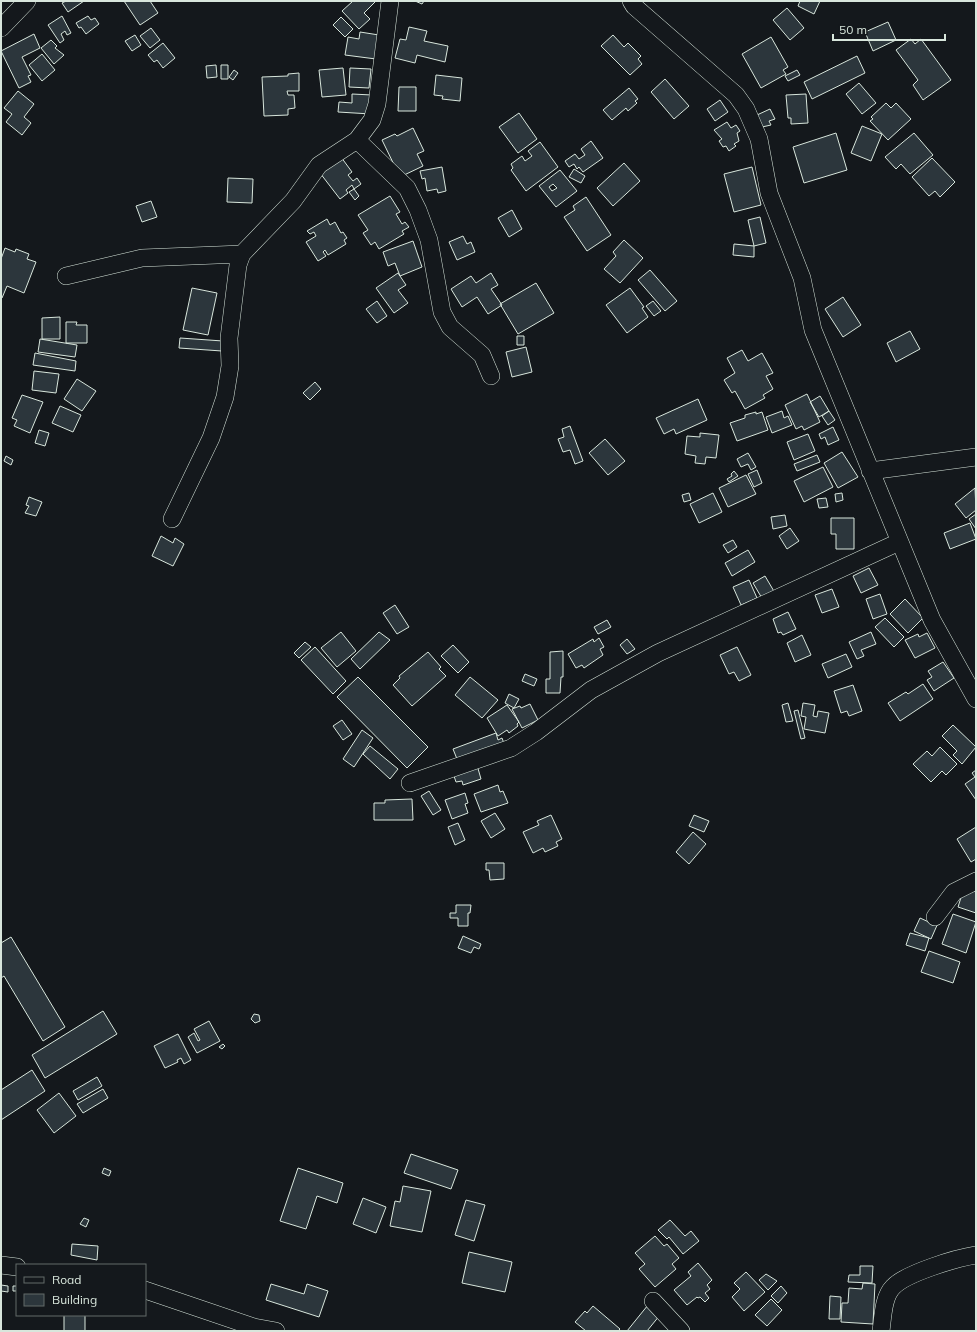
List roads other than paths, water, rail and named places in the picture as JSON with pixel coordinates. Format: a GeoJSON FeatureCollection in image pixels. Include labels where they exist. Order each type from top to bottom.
{"type":"FeatureCollection","features":[{"type":"Feature","properties":{"kind":"street"},"geometry":{"type":"LineString","coordinates":[[1,28],[27,1]]}},
{"type":"Feature","properties":{"kind":"street"},"geometry":{"type":"LineString","coordinates":[[172,519],[211,438],[225,397],[230,366],[229,338],[238,265],[242,254],[293,201],[319,165],[357,140],[372,120],[377,104],[390,1]]}},
{"type":"Feature","properties":{"kind":"street"},"geometry":{"type":"LineString","coordinates":[[631,1],[634,6],[736,95],[746,109],[759,139],[769,193],[802,278],[813,330],[932,620],[976,699]]}},
{"type":"Feature","properties":{"kind":"street"},"geometry":{"type":"LineString","coordinates":[[357,140],[407,188],[418,210],[429,240],[442,312],[450,328],[482,355],[491,376]]}},
{"type":"Feature","properties":{"kind":"street"},"geometry":{"type":"LineString","coordinates":[[66,276],[142,258],[242,254]]}},
{"type":"Feature","properties":{"kind":"street"},"geometry":{"type":"LineString","coordinates":[[870,470],[976,456]]}},
{"type":"Feature","properties":{"kind":"street"},"geometry":{"type":"LineString","coordinates":[[410,783],[511,748],[536,732],[591,690],[658,653],[899,542]]}},
{"type":"Feature","properties":{"kind":"street"},"geometry":{"type":"LineString","coordinates":[[935,917],[954,892],[976,881]]}},
{"type":"Feature","properties":{"kind":"street"},"geometry":{"type":"LineString","coordinates":[[881,1331],[886,1300],[892,1287],[905,1277],[965,1257],[976,1255]]}},
{"type":"Feature","properties":{"kind":"street"},"geometry":{"type":"LineString","coordinates":[[1,1265],[16,1267]]}},
{"type":"Feature","properties":{"kind":"street"},"geometry":{"type":"LineString","coordinates":[[146,1290],[254,1327],[276,1331]]}},
{"type":"Feature","properties":{"kind":"street"},"geometry":{"type":"LineString","coordinates":[[653,1301],[681,1331]]}}]}
